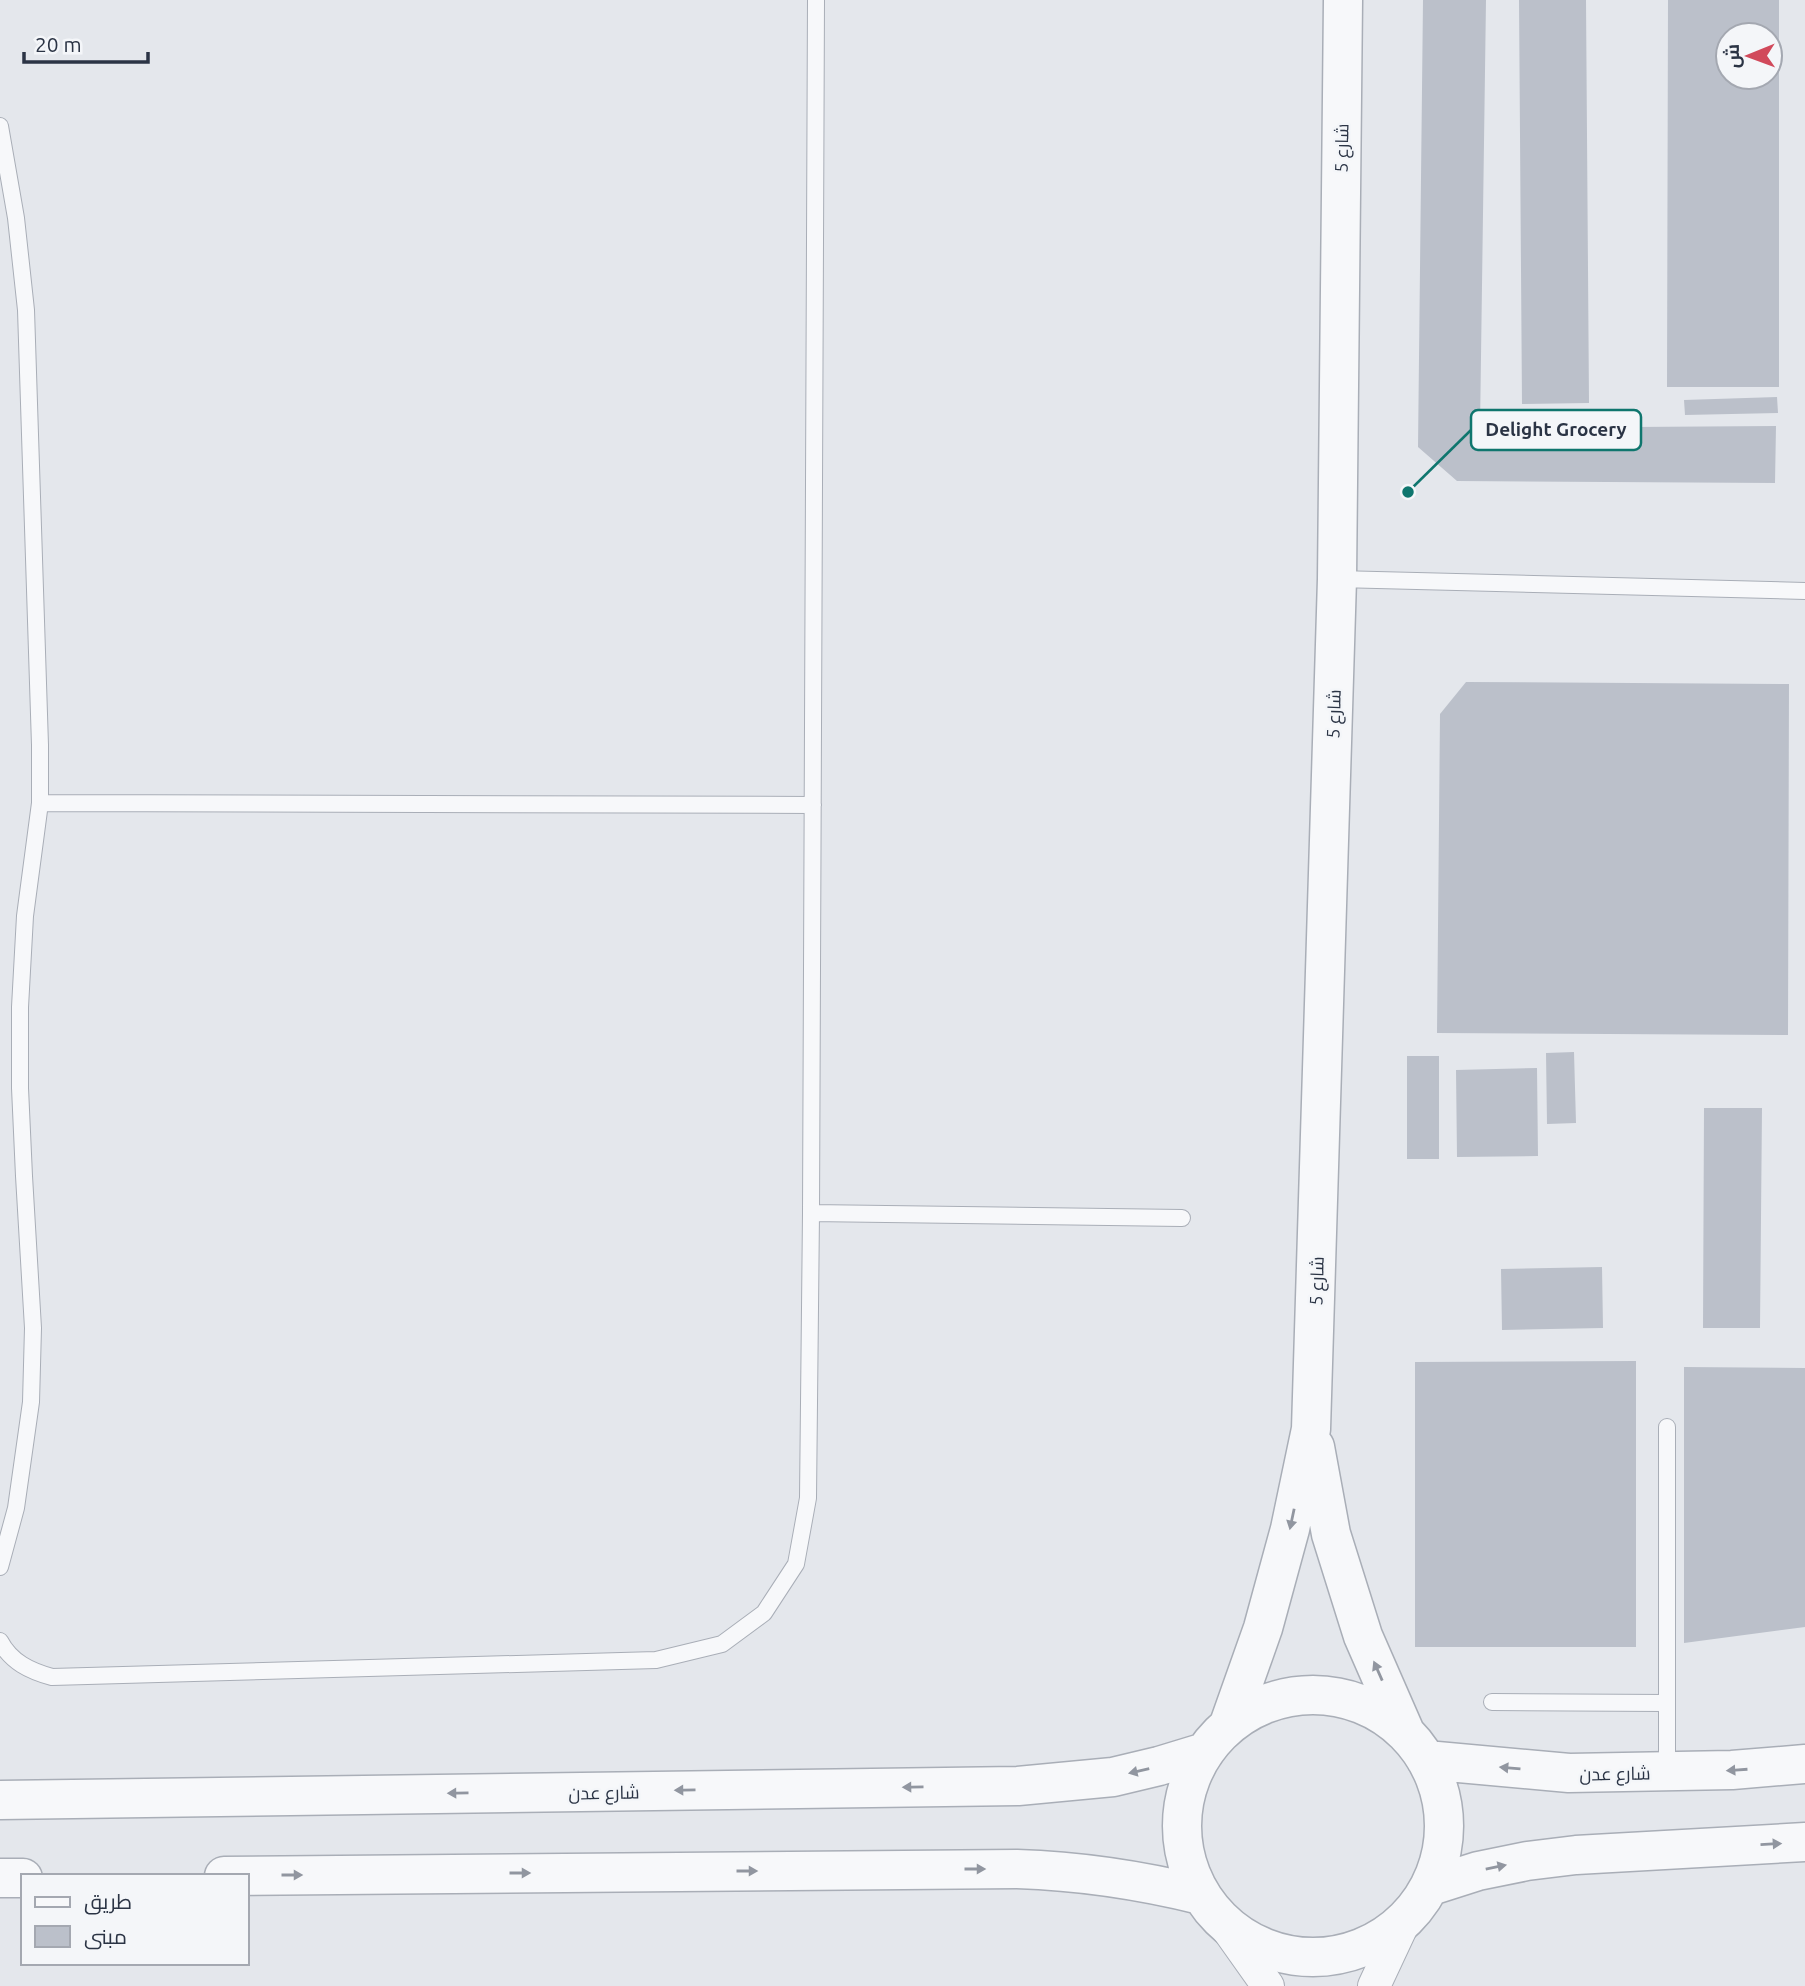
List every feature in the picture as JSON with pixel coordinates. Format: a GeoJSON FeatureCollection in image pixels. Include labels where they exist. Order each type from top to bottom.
{"type":"FeatureCollection","features":[{"type":"Feature","properties":{"kind":"street","name":"شارع 5"},"geometry":{"type":"LineString","coordinates":[[1311,1429],[1331,1534],[1363,1636],[1442,1800],[1444,1844],[1431,1886],[1402,1924],[1361,1950],[1314,1959],[1265,1950],[1212,1910],[1183,1848],[1185,1797],[1217,1738],[1263,1628],[1290,1529],[1311,1429],[1337,579],[1343,0]]}},
{"type":"Feature","properties":{"kind":"street","name":"شارع عدن"},"geometry":{"type":"LineString","coordinates":[[0,1800],[1018,1786],[1113,1777],[1159,1766],[1217,1738],[1263,1705],[1300,1695],[1339,1697],[1376,1710],[1416,1747],[1569,1773],[1732,1770],[1805,1765]]}},
{"type":"Feature","properties":{"kind":"street"},"geometry":{"type":"LineString","coordinates":[[1431,1886],[1478,1871],[1576,1855],[1805,1842]]}},
{"type":"Feature","properties":{"kind":"street"},"geometry":{"type":"LineString","coordinates":[[248,1876],[1017,1869],[1064,1871],[1156,1884],[1212,1910],[1268,1986]]}},
{"type":"Feature","properties":{"kind":"street"},"geometry":{"type":"LineString","coordinates":[[0,1878],[21,1878]]}},
{"type":"Feature","properties":{"kind":"street"},"geometry":{"type":"LineString","coordinates":[[1374,1986],[1402,1924]]}},
{"type":"Feature","properties":{"kind":"lane"},"geometry":{"type":"LineString","coordinates":[[0,1641],[18,1663],[51,1677],[656,1660],[722,1644],[764,1613],[796,1564],[808,1498],[816,0]]}},
{"type":"Feature","properties":{"kind":"lane"},"geometry":{"type":"LineString","coordinates":[[0,126],[16,218],[26,310],[40,745],[40,803],[25,916],[20,1007],[20,1088],[33,1328],[31,1402],[16,1508],[0,1567]]}},
{"type":"Feature","properties":{"kind":"lane"},"geometry":{"type":"LineString","coordinates":[[1337,579],[1805,591]]}},
{"type":"Feature","properties":{"kind":"lane"},"geometry":{"type":"LineString","coordinates":[[40,803],[813,805]]}},
{"type":"Feature","properties":{"kind":"lane"},"geometry":{"type":"LineString","coordinates":[[811,1213],[1182,1218]]}},
{"type":"Feature","properties":{"kind":"lane"},"geometry":{"type":"LineString","coordinates":[[1667,1427],[1667,1772]]}},
{"type":"Feature","properties":{"kind":"lane"},"geometry":{"type":"LineString","coordinates":[[1492,1702],[1666,1703]]}},
{"type":"Feature","properties":{"kind":"building"},"geometry":{"type":"Polygon","coordinates":[[[1423,0],[1486,0],[1480,428],[1776,426],[1775,483],[1457,481],[1418,447],[1423,0]]]}},
{"type":"Feature","properties":{"kind":"building"},"geometry":{"type":"Polygon","coordinates":[[[1519,0],[1586,0],[1589,403],[1522,404],[1519,0]]]}},
{"type":"Feature","properties":{"kind":"building"},"geometry":{"type":"Polygon","coordinates":[[[1668,0],[1779,0],[1779,21],[1714,21],[1714,91],[1779,91],[1779,387],[1667,387],[1668,0]]]}},
{"type":"Feature","properties":{"kind":"building"},"geometry":{"type":"Polygon","coordinates":[[[1777,397],[1778,413],[1685,415],[1684,400],[1777,397]]]}},
{"type":"Feature","properties":{"kind":"building"},"geometry":{"type":"Polygon","coordinates":[[[1466,682],[1789,684],[1788,1035],[1437,1033],[1440,714],[1466,682]]]}},
{"type":"Feature","properties":{"kind":"building"},"geometry":{"type":"Polygon","coordinates":[[[1574,1052],[1576,1123],[1547,1124],[1546,1053],[1574,1052]]]}},
{"type":"Feature","properties":{"kind":"building"},"geometry":{"type":"Polygon","coordinates":[[[1407,1056],[1439,1056],[1439,1159],[1407,1159],[1407,1056]]]}},
{"type":"Feature","properties":{"kind":"building"},"geometry":{"type":"Polygon","coordinates":[[[1537,1068],[1538,1156],[1457,1157],[1456,1070],[1537,1068]]]}},
{"type":"Feature","properties":{"kind":"building"},"geometry":{"type":"Polygon","coordinates":[[[1704,1108],[1762,1108],[1760,1328],[1703,1328],[1704,1108]]]}},
{"type":"Feature","properties":{"kind":"building"},"geometry":{"type":"Polygon","coordinates":[[[1602,1267],[1603,1328],[1502,1330],[1501,1269],[1602,1267]]]}},
{"type":"Feature","properties":{"kind":"building"},"geometry":{"type":"Polygon","coordinates":[[[1636,1361],[1636,1647],[1415,1647],[1415,1362],[1636,1361]]]}},
{"type":"Feature","properties":{"kind":"building"},"geometry":{"type":"Polygon","coordinates":[[[1684,1367],[1805,1368],[1805,1627],[1684,1643],[1684,1367]]]}},
{"type":"Feature","properties":{"kind":"place","name":"Delight Grocery"},"geometry":{"type":"Point","coordinates":[1408,492]}}]}
